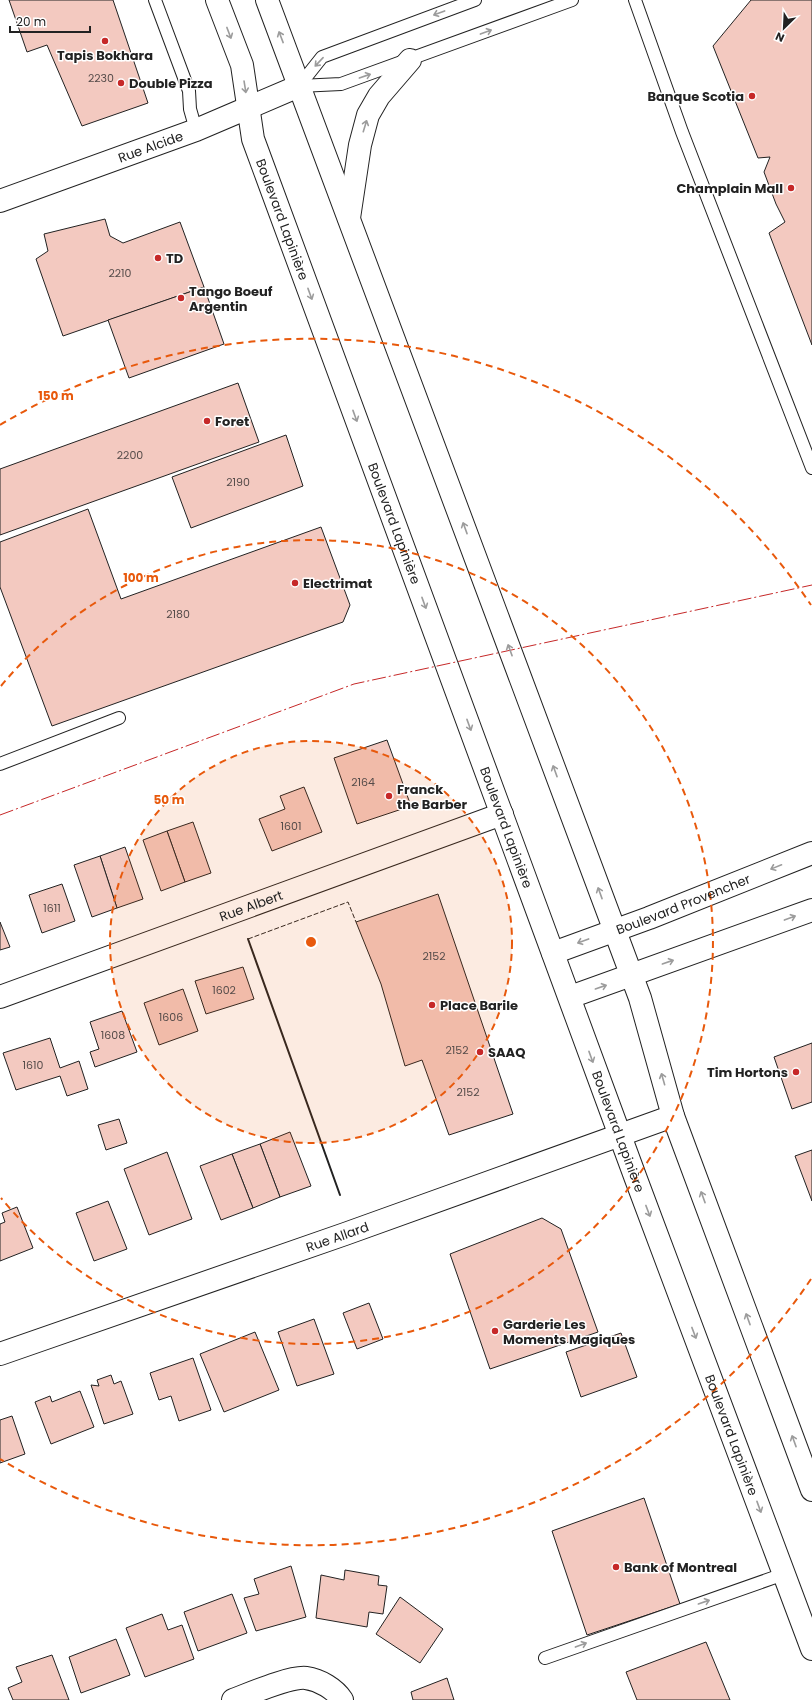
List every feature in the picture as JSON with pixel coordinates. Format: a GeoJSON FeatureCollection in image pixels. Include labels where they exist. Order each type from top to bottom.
{"type":"FeatureCollection","features":[{"type":"Feature","properties":{"kind":"main road","name":"Boulevard Lapinière"},"geometry":{"type":"LineString","coordinates":[[217,0],[242,66],[253,139],[620,1135],[812,1650]]}},
{"type":"Feature","properties":{"kind":"main road"},"geometry":{"type":"LineString","coordinates":[[267,0],[640,998],[673,1116],[808,1468],[812,1490]]}},
{"type":"Feature","properties":{"kind":"main road"},"geometry":{"type":"LineString","coordinates":[[349,220],[360,145],[368,115],[379,96],[410,60]]}},
{"type":"Feature","properties":{"kind":"main road","name":"Rue Alcide"},"geometry":{"type":"LineString","coordinates":[[0,201],[117,157],[196,130],[299,86]]}},
{"type":"Feature","properties":{"kind":"main road","name":"Rue Albert"},"geometry":{"type":"LineString","coordinates":[[0,997],[502,814]]}},
{"type":"Feature","properties":{"kind":"main road","name":"Boulevard Provencher"},"geometry":{"type":"LineString","coordinates":[[553,952],[649,918],[812,853]]}},
{"type":"Feature","properties":{"kind":"main road"},"geometry":{"type":"LineString","coordinates":[[570,997],[812,910]]}},
{"type":"Feature","properties":{"kind":"main road","name":"Rue Allard"},"geometry":{"type":"LineString","coordinates":[[0,1354],[673,1116]]}},
{"type":"Feature","properties":{"kind":"main road"},"geometry":{"type":"LineString","coordinates":[[233,1700],[278,1684],[306,1678],[328,1686],[342,1700]]}},
{"type":"Feature","properties":{"kind":"lane"},"geometry":{"type":"LineString","coordinates":[[155,0],[189,91],[190,109],[196,130]]}},
{"type":"Feature","properties":{"kind":"lane"},"geometry":{"type":"LineString","coordinates":[[299,86],[322,57],[475,0]]}},
{"type":"Feature","properties":{"kind":"lane"},"geometry":{"type":"LineString","coordinates":[[299,86],[341,84],[572,0]]}},
{"type":"Feature","properties":{"kind":"lane"},"geometry":{"type":"LineString","coordinates":[[635,0],[682,132],[812,468]]}},
{"type":"Feature","properties":{"kind":"lane"},"geometry":{"type":"LineString","coordinates":[[0,764],[119,718]]}},
{"type":"Feature","properties":{"kind":"lane"},"geometry":{"type":"LineString","coordinates":[[545,1658],[784,1574]]}},
{"type":"Feature","properties":{"kind":"building"},"geometry":{"type":"Polygon","coordinates":[[[9,0],[113,0],[148,103],[82,126],[47,45],[27,52],[9,0]]]}},
{"type":"Feature","properties":{"kind":"building","name":"Champlain Mall"},"geometry":{"type":"Polygon","coordinates":[[[751,0],[812,0],[812,345],[769,233],[785,222],[776,204],[764,172],[770,157],[758,158],[713,46],[751,0]]]}},
{"type":"Feature","properties":{"kind":"building"},"geometry":{"type":"Polygon","coordinates":[[[105,219],[110,236],[123,243],[180,222],[204,287],[63,336],[36,259],[48,251],[44,234],[105,219]]]}},
{"type":"Feature","properties":{"kind":"building"},"geometry":{"type":"Polygon","coordinates":[[[204,287],[224,344],[129,378],[108,320],[204,287]]]}},
{"type":"Feature","properties":{"kind":"building"},"geometry":{"type":"Polygon","coordinates":[[[238,383],[259,442],[0,535],[0,469],[238,383]]]}},
{"type":"Feature","properties":{"kind":"building"},"geometry":{"type":"Polygon","coordinates":[[[286,435],[303,486],[191,528],[172,477],[286,435]]]}},
{"type":"Feature","properties":{"kind":"building"},"geometry":{"type":"Polygon","coordinates":[[[88,509],[121,599],[321,527],[350,605],[343,622],[52,726],[0,587],[0,542],[88,509]]]}},
{"type":"Feature","properties":{"kind":"building"},"geometry":{"type":"Polygon","coordinates":[[[387,740],[411,806],[357,824],[334,758],[387,740]]]}},
{"type":"Feature","properties":{"kind":"building"},"geometry":{"type":"Polygon","coordinates":[[[304,787],[322,832],[272,851],[259,819],[285,809],[280,796],[304,787]]]}},
{"type":"Feature","properties":{"kind":"building"},"geometry":{"type":"Polygon","coordinates":[[[193,822],[211,873],[185,882],[167,831],[193,822]]]}},
{"type":"Feature","properties":{"kind":"building"},"geometry":{"type":"Polygon","coordinates":[[[167,831],[185,882],[161,891],[143,840],[167,831]]]}},
{"type":"Feature","properties":{"kind":"building"},"geometry":{"type":"Polygon","coordinates":[[[125,847],[143,899],[117,908],[100,856],[125,847]]]}},
{"type":"Feature","properties":{"kind":"building"},"geometry":{"type":"Polygon","coordinates":[[[100,856],[117,908],[92,917],[74,865],[100,856]]]}},
{"type":"Feature","properties":{"kind":"building"},"geometry":{"type":"Polygon","coordinates":[[[62,884],[75,921],[42,933],[29,895],[62,884]]]}},
{"type":"Feature","properties":{"kind":"building","name":"Place Barile"},"geometry":{"type":"Polygon","coordinates":[[[438,894],[513,1114],[449,1135],[422,1060],[405,1066],[381,984],[356,922],[438,894]]]}},
{"type":"Feature","properties":{"kind":"building"},"geometry":{"type":"Polygon","coordinates":[[[0,922],[10,947],[0,950],[0,922]]]}},
{"type":"Feature","properties":{"kind":"building"},"geometry":{"type":"Polygon","coordinates":[[[243,967],[254,999],[206,1014],[195,981],[243,967]]]}},
{"type":"Feature","properties":{"kind":"building"},"geometry":{"type":"Polygon","coordinates":[[[183,989],[198,1031],[159,1045],[144,1003],[183,989]]]}},
{"type":"Feature","properties":{"kind":"building"},"geometry":{"type":"Polygon","coordinates":[[[122,1011],[137,1052],[95,1067],[90,1052],[99,1049],[90,1022],[122,1011]]]}},
{"type":"Feature","properties":{"kind":"building"},"geometry":{"type":"Polygon","coordinates":[[[50,1038],[60,1068],[79,1061],[88,1089],[67,1096],[60,1076],[16,1090],[3,1053],[50,1038]]]}},
{"type":"Feature","properties":{"kind":"building","name":"Tim Hortons"},"geometry":{"type":"Polygon","coordinates":[[[812,1043],[812,1102],[792,1109],[774,1057],[812,1043]]]}},
{"type":"Feature","properties":{"kind":"building"},"geometry":{"type":"Polygon","coordinates":[[[119,1119],[127,1143],[106,1150],[98,1125],[119,1119]]]}},
{"type":"Feature","properties":{"kind":"building"},"geometry":{"type":"Polygon","coordinates":[[[290,1132],[311,1186],[280,1197],[260,1144],[290,1132]]]}},
{"type":"Feature","properties":{"kind":"building"},"geometry":{"type":"Polygon","coordinates":[[[260,1144],[280,1197],[253,1208],[232,1154],[260,1144]]]}},
{"type":"Feature","properties":{"kind":"building"},"geometry":{"type":"Polygon","coordinates":[[[812,1150],[812,1201],[795,1156],[812,1150]]]}},
{"type":"Feature","properties":{"kind":"building"},"geometry":{"type":"Polygon","coordinates":[[[167,1152],[192,1219],[149,1235],[124,1169],[167,1152]]]}},
{"type":"Feature","properties":{"kind":"building"},"geometry":{"type":"Polygon","coordinates":[[[232,1154],[253,1208],[221,1220],[200,1166],[232,1154]]]}},
{"type":"Feature","properties":{"kind":"building"},"geometry":{"type":"Polygon","coordinates":[[[108,1201],[127,1249],[94,1261],[76,1213],[108,1201]]]}},
{"type":"Feature","properties":{"kind":"building"},"geometry":{"type":"Polygon","coordinates":[[[17,1207],[33,1248],[0,1261],[0,1224],[5,1222],[2,1213],[17,1207]]]}},
{"type":"Feature","properties":{"kind":"building"},"geometry":{"type":"Polygon","coordinates":[[[542,1218],[561,1229],[598,1332],[490,1369],[450,1254],[542,1218]]]}},
{"type":"Feature","properties":{"kind":"building"},"geometry":{"type":"Polygon","coordinates":[[[369,1303],[383,1339],[357,1349],[343,1313],[369,1303]]]}},
{"type":"Feature","properties":{"kind":"building"},"geometry":{"type":"Polygon","coordinates":[[[314,1319],[334,1374],[297,1386],[278,1332],[314,1319]]]}},
{"type":"Feature","properties":{"kind":"building"},"geometry":{"type":"Polygon","coordinates":[[[255,1332],[279,1390],[224,1412],[200,1354],[255,1332]]]}},
{"type":"Feature","properties":{"kind":"building"},"geometry":{"type":"Polygon","coordinates":[[[621,1333],[637,1377],[581,1397],[566,1352],[621,1333]]]}},
{"type":"Feature","properties":{"kind":"building"},"geometry":{"type":"Polygon","coordinates":[[[193,1358],[211,1410],[179,1421],[171,1396],[159,1400],[150,1373],[193,1358]]]}},
{"type":"Feature","properties":{"kind":"building"},"geometry":{"type":"Polygon","coordinates":[[[111,1375],[114,1384],[121,1381],[133,1414],[104,1424],[91,1385],[99,1386],[97,1380],[111,1375]]]}},
{"type":"Feature","properties":{"kind":"building"},"geometry":{"type":"Polygon","coordinates":[[[80,1391],[94,1427],[51,1444],[35,1402],[50,1396],[52,1402],[80,1391]]]}},
{"type":"Feature","properties":{"kind":"building"},"geometry":{"type":"Polygon","coordinates":[[[12,1416],[25,1454],[0,1463],[0,1420],[12,1416]]]}},
{"type":"Feature","properties":{"kind":"building","name":"Bank of Montreal"},"geometry":{"type":"Polygon","coordinates":[[[644,1498],[680,1604],[587,1635],[552,1531],[644,1498]]]}},
{"type":"Feature","properties":{"kind":"building"},"geometry":{"type":"Polygon","coordinates":[[[291,1566],[306,1617],[256,1631],[244,1598],[259,1594],[254,1579],[291,1566]]]}},
{"type":"Feature","properties":{"kind":"building"},"geometry":{"type":"Polygon","coordinates":[[[345,1570],[379,1576],[378,1585],[387,1586],[383,1614],[369,1612],[367,1627],[316,1618],[321,1575],[344,1580],[345,1570]]]}},
{"type":"Feature","properties":{"kind":"building"},"geometry":{"type":"Polygon","coordinates":[[[232,1594],[247,1633],[198,1651],[184,1612],[232,1594]]]}},
{"type":"Feature","properties":{"kind":"building"},"geometry":{"type":"Polygon","coordinates":[[[400,1597],[443,1629],[420,1663],[376,1634],[400,1597]]]}},
{"type":"Feature","properties":{"kind":"building"},"geometry":{"type":"Polygon","coordinates":[[[162,1614],[168,1630],[182,1625],[194,1659],[145,1677],[126,1628],[162,1614]]]}},
{"type":"Feature","properties":{"kind":"building"},"geometry":{"type":"Polygon","coordinates":[[[116,1639],[130,1675],[81,1693],[69,1657],[116,1639]]]}},
{"type":"Feature","properties":{"kind":"building"},"geometry":{"type":"Polygon","coordinates":[[[706,1642],[730,1700],[637,1700],[626,1672],[706,1642]]]}},
{"type":"Feature","properties":{"kind":"building"},"geometry":{"type":"Polygon","coordinates":[[[52,1655],[69,1700],[13,1700],[8,1688],[22,1682],[16,1667],[52,1655]]]}},
{"type":"Feature","properties":{"kind":"building"},"geometry":{"type":"Polygon","coordinates":[[[447,1678],[454,1700],[413,1700],[411,1692],[447,1678]]]}},
{"type":"Feature","properties":{"kind":"fence"},"geometry":{"type":"LineString","coordinates":[[248,939],[348,902],[356,922]]}},
{"type":"Feature","properties":{"kind":"wall"},"geometry":{"type":"LineString","coordinates":[[248,939],[340,1195]]}},
{"type":"Feature","properties":{"kind":"power"},"geometry":{"type":"LineString","coordinates":[[0,815],[354,684],[812,585]]}},
{"type":"Feature","properties":{"kind":"place","name":"Tapis Bokhara"},"geometry":{"type":"Point","coordinates":[105,41]}},
{"type":"Feature","properties":{"kind":"place","name":"Double Pizza"},"geometry":{"type":"Point","coordinates":[121,83]}},
{"type":"Feature","properties":{"kind":"place","name":"Banque Scotia"},"geometry":{"type":"Point","coordinates":[752,96]}},
{"type":"Feature","properties":{"kind":"place","name":"Champlain Mall"},"geometry":{"type":"Point","coordinates":[791,188]}},
{"type":"Feature","properties":{"kind":"place","name":"TD"},"geometry":{"type":"Point","coordinates":[158,258]}},
{"type":"Feature","properties":{"kind":"place","name":"Tango Boeuf Argentin"},"geometry":{"type":"Point","coordinates":[181,298]}},
{"type":"Feature","properties":{"kind":"place","name":"Foret"},"geometry":{"type":"Point","coordinates":[207,421]}},
{"type":"Feature","properties":{"kind":"place","name":"Electrimat"},"geometry":{"type":"Point","coordinates":[295,583]}},
{"type":"Feature","properties":{"kind":"place","name":"Franck the Barber"},"geometry":{"type":"Point","coordinates":[389,796]}},
{"type":"Feature","properties":{"kind":"place","name":"Place Barile"},"geometry":{"type":"Point","coordinates":[432,1005]}},
{"type":"Feature","properties":{"kind":"place","name":"SAAQ"},"geometry":{"type":"Point","coordinates":[480,1052]}},
{"type":"Feature","properties":{"kind":"place","name":"Tim Hortons"},"geometry":{"type":"Point","coordinates":[796,1072]}},
{"type":"Feature","properties":{"kind":"place","name":"Garderie Les Moments Magiques"},"geometry":{"type":"Point","coordinates":[495,1331]}},
{"type":"Feature","properties":{"kind":"place","name":"Bank of Montreal"},"geometry":{"type":"Point","coordinates":[616,1567]}}]}
